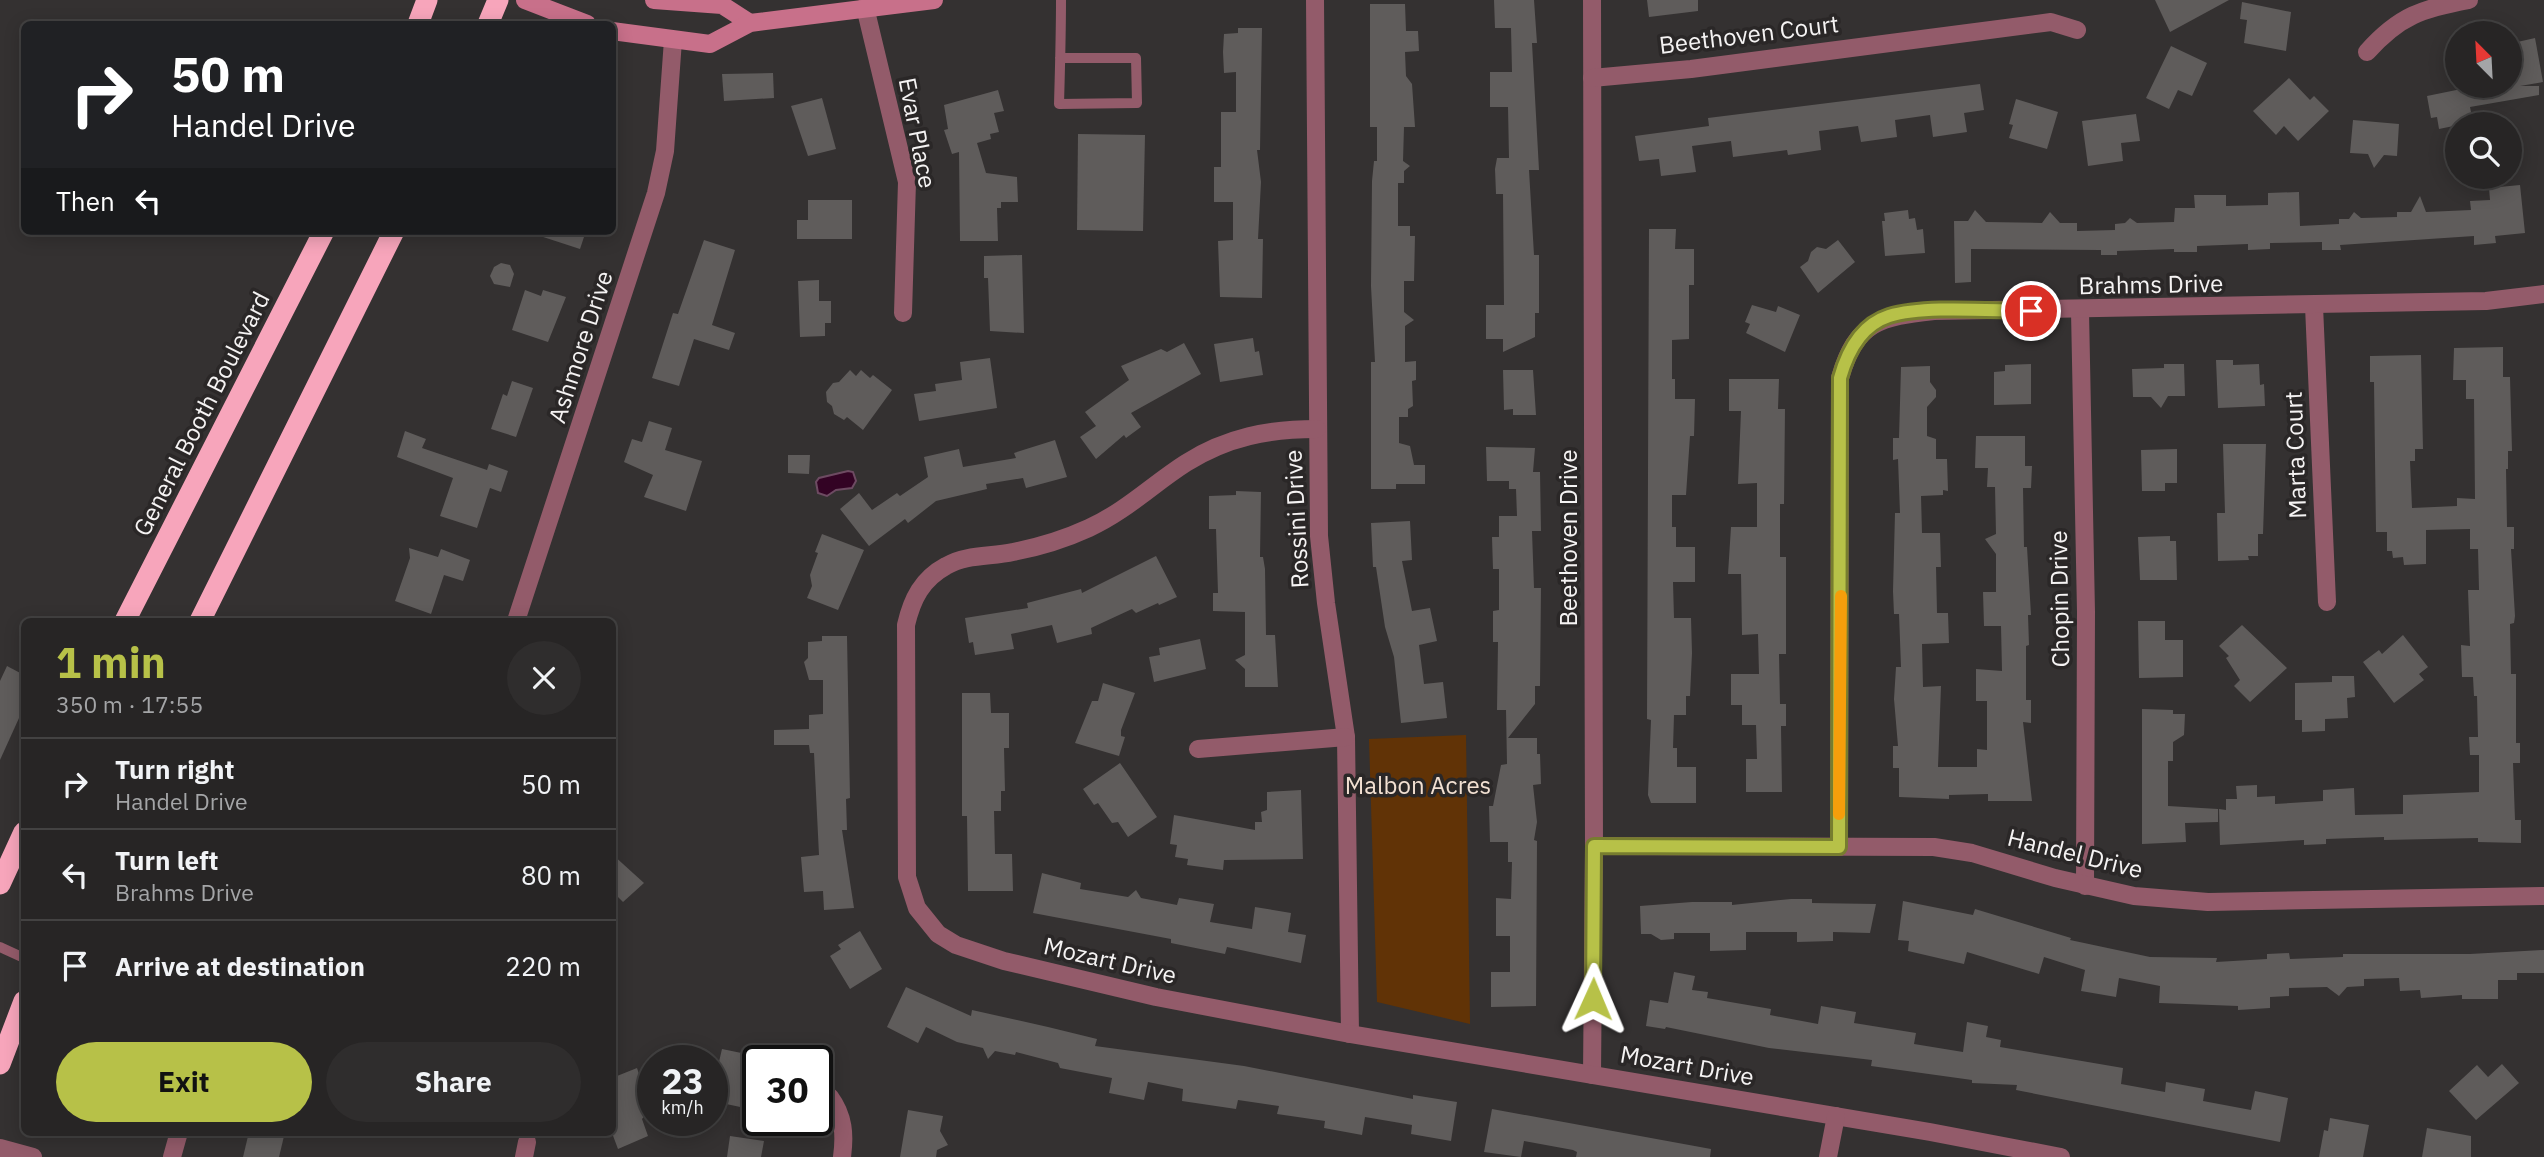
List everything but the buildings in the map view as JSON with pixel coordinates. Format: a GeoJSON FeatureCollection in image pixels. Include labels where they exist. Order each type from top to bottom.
{"type":"FeatureCollection","features":[{"type":"Feature","properties":{"kind":"highway"},"geometry":{"type":"LineString","coordinates":[[419,21],[427,0]]}},
{"type":"Feature","properties":{"kind":"highway"},"geometry":{"type":"LineString","coordinates":[[489,21],[498,0]]}},
{"type":"Feature","properties":{"kind":"highway","name":"General Booth Boulevard"},"geometry":{"type":"LineString","coordinates":[[127,618],[322,235]]}},
{"type":"Feature","properties":{"kind":"highway"},"geometry":{"type":"LineString","coordinates":[[201,618],[392,235]]}},
{"type":"Feature","properties":{"kind":"highway"},"geometry":{"type":"LineString","coordinates":[[0,884],[21,838]]}},
{"type":"Feature","properties":{"kind":"highway"},"geometry":{"type":"LineString","coordinates":[[0,1064],[21,1009]]}},
{"type":"Feature","properties":{"kind":"street"},"geometry":{"type":"LineString","coordinates":[[524,0],[579,21]]}},
{"type":"Feature","properties":{"kind":"street"},"geometry":{"type":"LineString","coordinates":[[654,0],[722,5],[750,23]]}},
{"type":"Feature","properties":{"kind":"street"},"geometry":{"type":"LineString","coordinates":[[616,32],[710,44],[750,23],[934,0]]}},
{"type":"Feature","properties":{"kind":"street","name":"Rossini Drive"},"geometry":{"type":"LineString","coordinates":[[1315,0],[1317,429],[1322,562],[1346,737],[1350,1034]]}},
{"type":"Feature","properties":{"kind":"street","name":"Beethoven Drive"},"geometry":{"type":"LineString","coordinates":[[1592,0],[1592,1075]]}},
{"type":"Feature","properties":{"kind":"street"},"geometry":{"type":"LineString","coordinates":[[2367,52],[2384,33],[2405,18],[2423,9],[2469,0]]}},
{"type":"Feature","properties":{"kind":"street","name":"Evar Place"},"geometry":{"type":"LineString","coordinates":[[865,7],[907,182],[903,313]]}},
{"type":"Feature","properties":{"kind":"street","name":"Beethoven Court"},"geometry":{"type":"LineString","coordinates":[[1592,78],[1691,69],[2051,22],[2077,30]]}},
{"type":"Feature","properties":{"kind":"street","name":"Ashmore Drive"},"geometry":{"type":"LineString","coordinates":[[517,618],[656,193],[665,151],[673,40]]}},
{"type":"Feature","properties":{"kind":"street","name":"Brahms Drive"},"geometry":{"type":"LineString","coordinates":[[1839,847],[1840,378],[1846,358],[1856,341],[1871,326],[1889,316],[1934,311],[2314,306],[2486,301],[2544,294]]}},
{"type":"Feature","properties":{"kind":"street","name":"Marta Court"},"geometry":{"type":"LineString","coordinates":[[2314,306],[2327,602]]}},
{"type":"Feature","properties":{"kind":"street","name":"Chopin Drive"},"geometry":{"type":"LineString","coordinates":[[2080,311],[2086,612],[2085,886]]}},
{"type":"Feature","properties":{"kind":"street","name":"Mozart Drive"},"geometry":{"type":"LineString","coordinates":[[1317,429],[1268,431],[1236,438],[1184,464],[1126,508],[1090,528],[1011,552],[967,558],[948,565],[926,582],[910,605],[905,625],[907,877],[917,908],[926,922],[956,945],[1004,961],[1156,997],[1350,1034],[2061,1157]]}},
{"type":"Feature","properties":{"kind":"street"},"geometry":{"type":"LineString","coordinates":[[1198,749],[1346,737]]}},
{"type":"Feature","properties":{"kind":"street","name":"Handel Drive"},"geometry":{"type":"LineString","coordinates":[[1594,846],[1934,848],[1972,853],[2085,886],[2134,896],[2208,902],[2544,896]]}},
{"type":"Feature","properties":{"kind":"street"},"geometry":{"type":"LineString","coordinates":[[833,1102],[842,1119],[845,1137],[842,1157]]}},
{"type":"Feature","properties":{"kind":"street"},"geometry":{"type":"LineString","coordinates":[[1828,1157],[1836,1116]]}},
{"type":"Feature","properties":{"kind":"street"},"geometry":{"type":"LineString","coordinates":[[173,1157],[178,1136]]}},
{"type":"Feature","properties":{"kind":"street"},"geometry":{"type":"LineString","coordinates":[[0,1148],[33,1157]]}},
{"type":"Feature","properties":{"kind":"lane"},"geometry":{"type":"LineString","coordinates":[[1060,58],[1136,58],[1137,103],[1059,104],[1061,0]]}},
{"type":"Feature","properties":{"kind":"lane"},"geometry":{"type":"LineString","coordinates":[[0,947],[21,957]]}},
{"type":"Feature","properties":{"kind":"green space","name":"Malbon Acres"},"geometry":{"type":"Polygon","coordinates":[[[1466,735],[1470,1024],[1377,1002],[1369,739],[1466,735]]]}},
{"type":"Feature","properties":{"kind":"shaded area"},"geometry":{"type":"Polygon","coordinates":[[[853,472],[856,481],[852,488],[836,490],[827,496],[818,493],[816,482],[819,478],[853,472]]]}},
{"type":"Feature","properties":{"kind":"slow traffic"},"geometry":{"type":"LineString","coordinates":[[1839,814],[1841,596]]}},
{"type":"Feature","properties":{"kind":"route"},"geometry":{"type":"LineString","coordinates":[[1593,999],[1594,846],[1839,847],[1840,378],[1846,358],[1856,341],[1871,326],[1889,316],[1934,311],[2031,311]]}}]}
